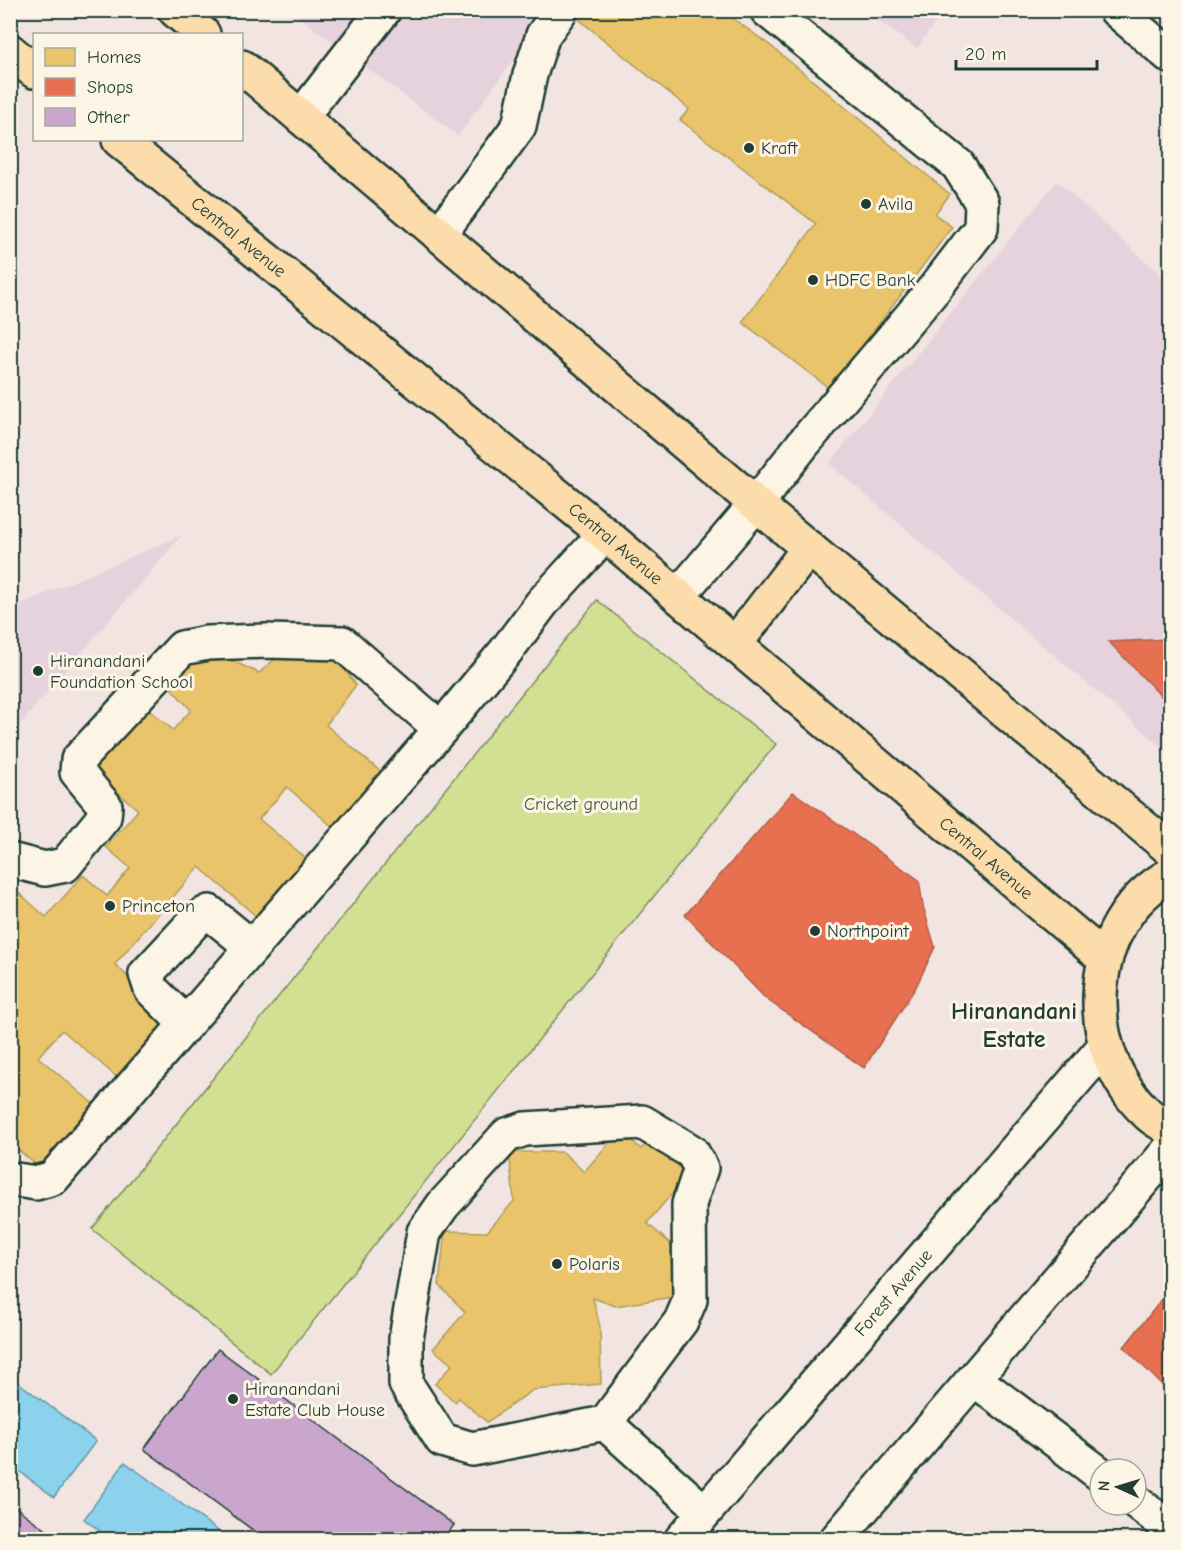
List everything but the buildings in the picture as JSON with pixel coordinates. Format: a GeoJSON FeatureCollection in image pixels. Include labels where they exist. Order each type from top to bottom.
{"type":"FeatureCollection","features":[{"type":"Feature","properties":{"kind":"main road"},"geometry":{"type":"LineString","coordinates":[[10,51],[33,70]]}},
{"type":"Feature","properties":{"kind":"main road"},"geometry":{"type":"LineString","coordinates":[[243,68],[756,504],[1170,849]]}},
{"type":"Feature","properties":{"kind":"main road","name":"Central Avenue"},"geometry":{"type":"LineString","coordinates":[[120,141],[605,534],[1105,959]]}},
{"type":"Feature","properties":{"kind":"main road"},"geometry":{"type":"LineString","coordinates":[[735,644],[809,548]]}},
{"type":"Feature","properties":{"kind":"main road"},"geometry":{"type":"LineString","coordinates":[[1170,875],[1160,880],[1136,902],[1117,928],[1105,959],[1099,997],[1099,1017],[1105,1046],[1122,1082],[1148,1114],[1170,1129]]}},
{"type":"Feature","properties":{"kind":"street"},"geometry":{"type":"LineString","coordinates":[[301,117],[384,10]]}},
{"type":"Feature","properties":{"kind":"street"},"geometry":{"type":"LineString","coordinates":[[439,235],[519,126],[530,75],[543,35],[561,10]]}},
{"type":"Feature","properties":{"kind":"street"},"geometry":{"type":"LineString","coordinates":[[678,596],[935,288],[981,228],[982,203],[958,165],[767,10]]}},
{"type":"Feature","properties":{"kind":"street"},"geometry":{"type":"LineString","coordinates":[[1116,10],[1170,56]]}},
{"type":"Feature","properties":{"kind":"street"},"geometry":{"type":"LineString","coordinates":[[10,1179],[36,1183],[53,1178],[441,729],[506,651],[542,603],[605,534]]}},
{"type":"Feature","properties":{"kind":"street"},"geometry":{"type":"LineString","coordinates":[[10,860],[45,869],[65,865],[98,825],[104,817],[105,806],[77,772],[78,760],[182,648],[207,643],[266,641],[342,643],[441,729]]}},
{"type":"Feature","properties":{"kind":"street"},"geometry":{"type":"LineString","coordinates":[[186,1024],[152,988],[146,974],[198,918],[209,912],[252,947]]}},
{"type":"Feature","properties":{"kind":"street","name":"Forest Avenue"},"geometry":{"type":"LineString","coordinates":[[681,1539],[1105,1046]]}},
{"type":"Feature","properties":{"kind":"street"},"geometry":{"type":"LineString","coordinates":[[642,1122],[692,1152],[701,1168],[688,1204],[690,1300],[681,1322],[604,1423],[472,1449],[442,1440],[406,1384],[406,1339],[424,1232],[443,1205],[507,1135],[525,1129],[642,1122]]}},
{"type":"Feature","properties":{"kind":"street"},"geometry":{"type":"LineString","coordinates":[[836,1539],[1170,1149]]}},
{"type":"Feature","properties":{"kind":"street"},"geometry":{"type":"LineString","coordinates":[[974,1379],[1088,1465]]}},
{"type":"Feature","properties":{"kind":"street"},"geometry":{"type":"LineString","coordinates":[[604,1423],[704,1512]]}},
{"type":"Feature","properties":{"kind":"street"},"geometry":{"type":"LineString","coordinates":[[1148,1511],[1170,1528]]}},
{"type":"Feature","properties":{"kind":"shaded area"},"geometry":{"type":"Polygon","coordinates":[[[291,11],[549,11],[458,136],[291,11]]]}},
{"type":"Feature","properties":{"kind":"shaded area"},"geometry":{"type":"Polygon","coordinates":[[[864,11],[944,11],[917,48],[864,11]]]}},
{"type":"Feature","properties":{"kind":"shaded area"},"geometry":{"type":"Polygon","coordinates":[[[1057,181],[1170,283],[1170,754],[829,464],[1057,181]]]}},
{"type":"Feature","properties":{"kind":"shaded area","name":"Hiranandani Foundation School"},"geometry":{"type":"Polygon","coordinates":[[[182,535],[11,735],[11,608],[182,535]]]}},
{"type":"Feature","properties":{"kind":"green space","name":"Cricket ground"},"geometry":{"type":"Polygon","coordinates":[[[597,600],[776,744],[271,1374],[92,1229],[597,600]]]}},
{"type":"Feature","properties":{"kind":"water"},"geometry":{"type":"Polygon","coordinates":[[[11,1377],[96,1441],[54,1497],[11,1465],[11,1377]]]}},
{"type":"Feature","properties":{"kind":"water"},"geometry":{"type":"Polygon","coordinates":[[[125,1462],[229,1539],[111,1539],[84,1519],[125,1462]]]}},
{"type":"Feature","properties":{"kind":"place","name":"Kraft"},"geometry":{"type":"Point","coordinates":[749,148]}},
{"type":"Feature","properties":{"kind":"place","name":"Avila"},"geometry":{"type":"Point","coordinates":[866,204]}},
{"type":"Feature","properties":{"kind":"place","name":"HDFC Bank"},"geometry":{"type":"Point","coordinates":[813,280]}},
{"type":"Feature","properties":{"kind":"place","name":"Hiranandani Foundation School"},"geometry":{"type":"Point","coordinates":[38,671]}},
{"type":"Feature","properties":{"kind":"place","name":"Princeton"},"geometry":{"type":"Point","coordinates":[110,906]}},
{"type":"Feature","properties":{"kind":"place","name":"Northpoint"},"geometry":{"type":"Point","coordinates":[815,931]}},
{"type":"Feature","properties":{"kind":"place","name":"Polaris"},"geometry":{"type":"Point","coordinates":[557,1264]}},
{"type":"Feature","properties":{"kind":"place","name":"Hiranandani Estate Club House"},"geometry":{"type":"Point","coordinates":[233,1399]}},
{"type":"Feature","properties":{"kind":"district","name":"Hiranandani Estate"},"geometry":{"type":"Point","coordinates":[1014,1025]}}]}
